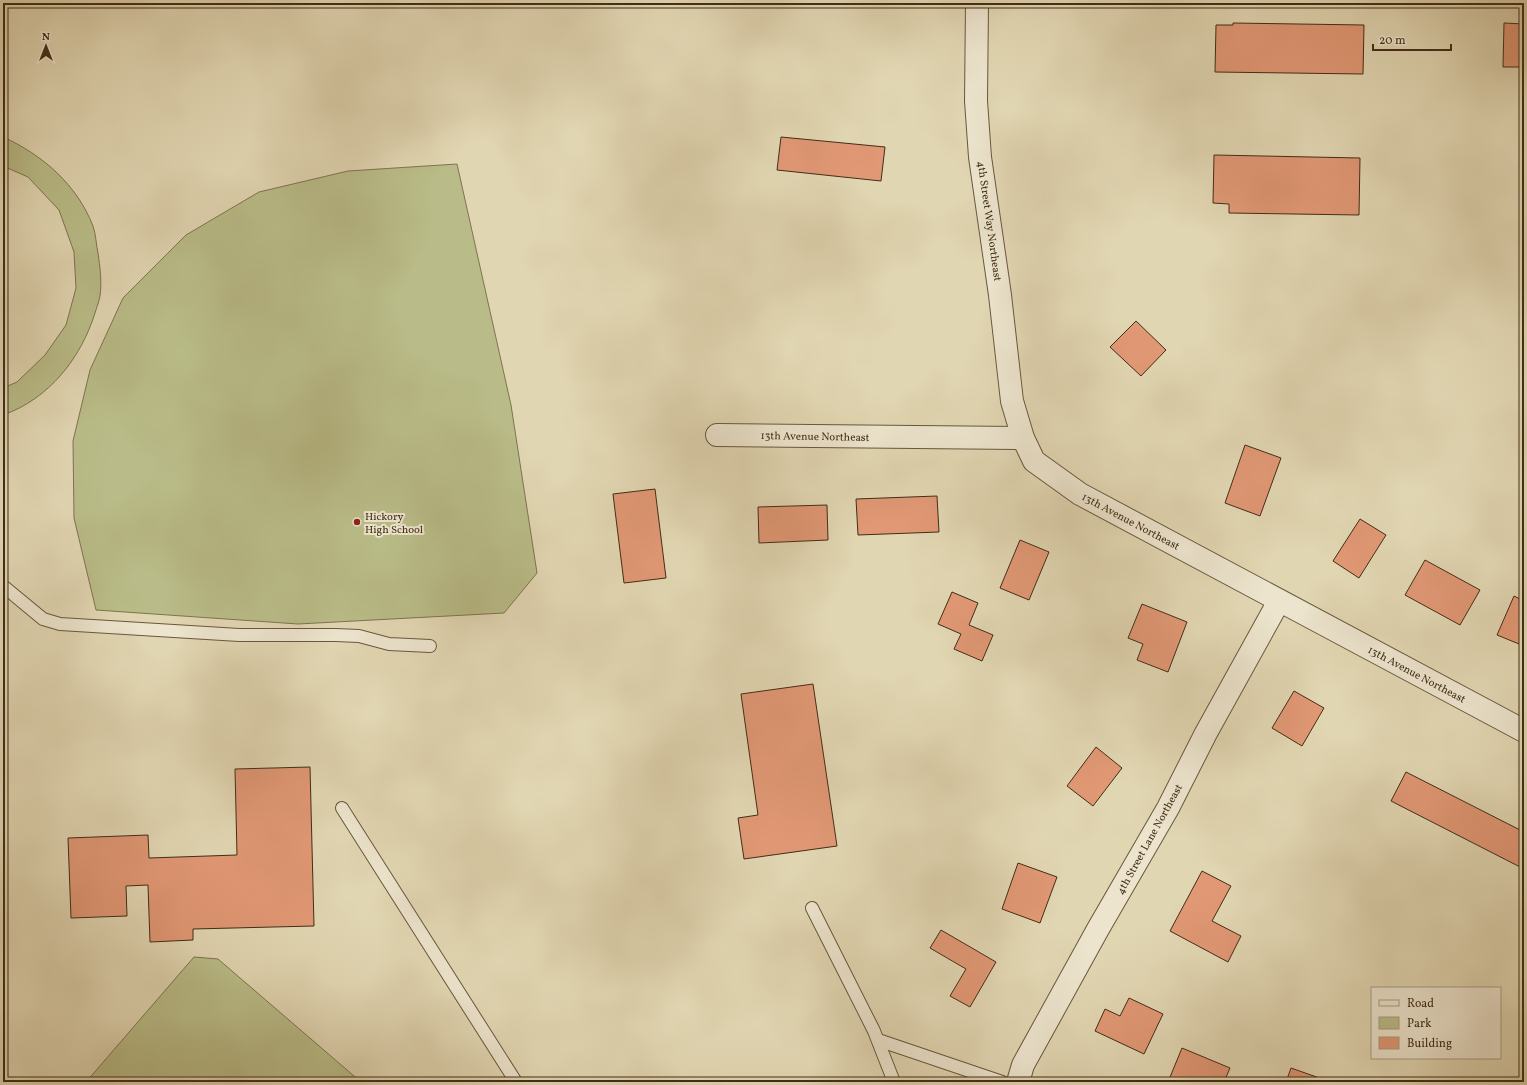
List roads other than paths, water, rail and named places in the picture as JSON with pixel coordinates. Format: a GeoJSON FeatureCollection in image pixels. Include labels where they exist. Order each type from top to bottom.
{"type":"FeatureCollection","features":[{"type":"Feature","properties":{"kind":"street","name":"4th Street Way Northeast"},"geometry":{"type":"LineString","coordinates":[[977,3],[976,101],[980,157],[1000,295],[1012,401],[1023,438]]}},
{"type":"Feature","properties":{"kind":"street","name":"13th Avenue Northeast"},"geometry":{"type":"LineString","coordinates":[[717,435],[1023,438],[1034,461],[1080,494],[1524,731]]}},
{"type":"Feature","properties":{"kind":"street","name":"4th Street Lane Northeast"},"geometry":{"type":"LineString","coordinates":[[1013,1081],[1168,808],[1206,733],[1279,601]]}},
{"type":"Feature","properties":{"kind":"lane"},"geometry":{"type":"LineString","coordinates":[[3,586],[43,619],[60,624],[239,635],[359,636],[389,644],[430,646]]}},
{"type":"Feature","properties":{"kind":"lane"},"geometry":{"type":"LineString","coordinates":[[342,808],[516,1082]]}},
{"type":"Feature","properties":{"kind":"lane"},"geometry":{"type":"LineString","coordinates":[[812,908],[878,1040],[894,1082]]}},
{"type":"Feature","properties":{"kind":"lane"},"geometry":{"type":"LineString","coordinates":[[878,1040],[1013,1081]]}},
{"type":"Feature","properties":{"kind":"place","name":"Hickory High School"},"geometry":{"type":"Point","coordinates":[357,522]}}]}
